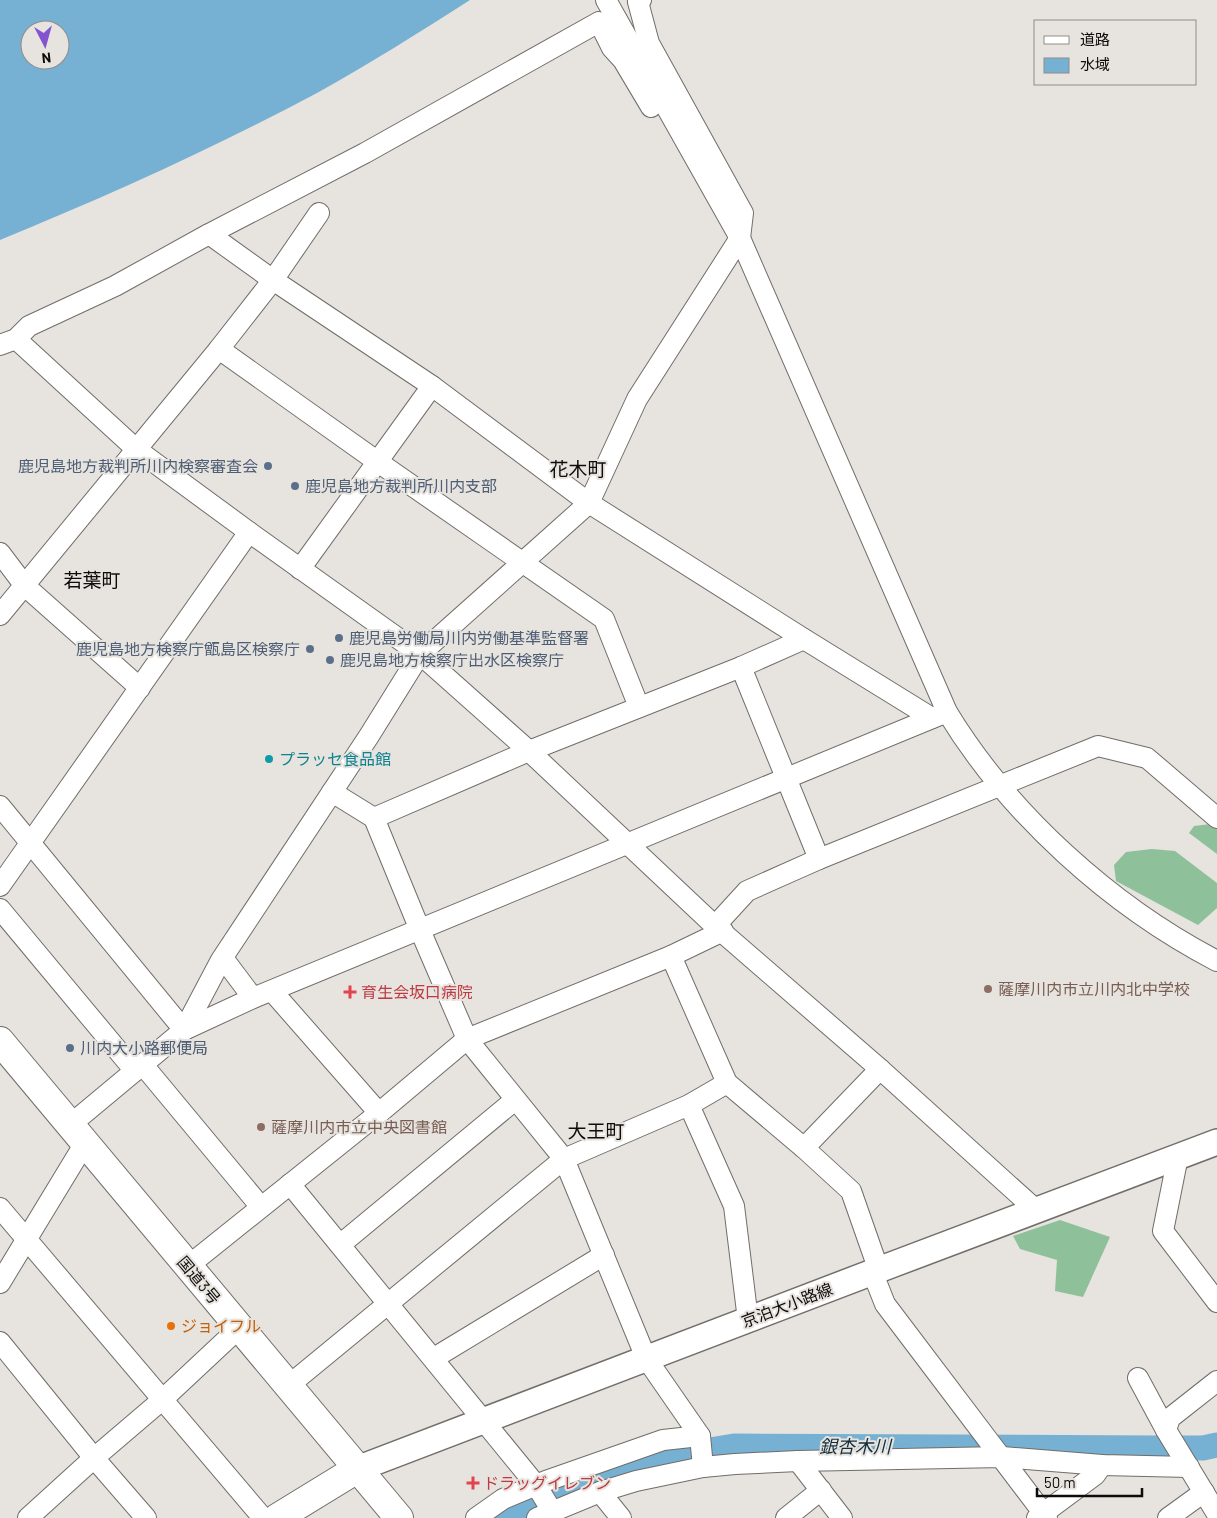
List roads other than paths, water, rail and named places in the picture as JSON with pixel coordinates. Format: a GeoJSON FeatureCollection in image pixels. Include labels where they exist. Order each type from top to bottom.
{"type":"FeatureCollection","features":[{"type":"Feature","properties":{"kind":"highway","name":"国道3号"},"geometry":{"type":"LineString","coordinates":[[0,1041],[399,1518]]}},
{"type":"Feature","properties":{"kind":"highway"},"geometry":{"type":"LineString","coordinates":[[277,1518],[357,1468]]}},
{"type":"Feature","properties":{"kind":"main road","name":"京泊大小路線"},"geometry":{"type":"LineString","coordinates":[[357,1468],[875,1270],[1217,1142]]}},
{"type":"Feature","properties":{"kind":"street"},"geometry":{"type":"LineString","coordinates":[[606,0],[740,238],[939,715]]}},
{"type":"Feature","properties":{"kind":"street"},"geometry":{"type":"LineString","coordinates":[[184,1030],[222,959],[420,654],[524,563],[589,502],[637,399],[740,238],[743,212],[649,43],[639,1]]}},
{"type":"Feature","properties":{"kind":"street"},"geometry":{"type":"LineString","coordinates":[[740,238],[717,225],[623,60],[612,48],[599,22],[366,152],[208,234],[114,286],[29,326],[8,342],[136,449],[420,654],[529,751],[719,929],[880,1069],[1036,1210]]}},
{"type":"Feature","properties":{"kind":"street"},"geometry":{"type":"LineString","coordinates":[[0,615],[219,349],[273,280],[319,213]]}},
{"type":"Feature","properties":{"kind":"street"},"geometry":{"type":"LineString","coordinates":[[208,234],[273,280],[432,386],[589,502],[804,639],[939,715],[962,736],[1001,786],[1059,847],[1112,894],[1172,935],[1217,961]]}},
{"type":"Feature","properties":{"kind":"street"},"geometry":{"type":"LineString","coordinates":[[219,349],[604,619],[639,708]]}},
{"type":"Feature","properties":{"kind":"street"},"geometry":{"type":"LineString","coordinates":[[300,568],[432,386]]}},
{"type":"Feature","properties":{"kind":"street"},"geometry":{"type":"LineString","coordinates":[[0,886],[249,532]]}},
{"type":"Feature","properties":{"kind":"street"},"geometry":{"type":"LineString","coordinates":[[0,553],[25,586],[140,688]]}},
{"type":"Feature","properties":{"kind":"street"},"geometry":{"type":"LineString","coordinates":[[374,818],[529,751],[741,667],[804,639]]}},
{"type":"Feature","properties":{"kind":"street"},"geometry":{"type":"LineString","coordinates":[[741,667],[819,859]]}},
{"type":"Feature","properties":{"kind":"street"},"geometry":{"type":"LineString","coordinates":[[0,1283],[26,1240],[78,1134],[139,1068],[184,1030],[263,994],[627,842],[786,779],[939,715]]}},
{"type":"Feature","properties":{"kind":"street"},"geometry":{"type":"LineString","coordinates":[[188,1266],[378,1114],[467,1039],[671,956],[719,929],[747,891],[819,859],[1098,746],[1147,758],[1217,818]]}},
{"type":"Feature","properties":{"kind":"street"},"geometry":{"type":"LineString","coordinates":[[332,792],[374,818],[467,1039],[564,1159],[646,1358],[700,1438],[703,1465]]}},
{"type":"Feature","properties":{"kind":"street"},"geometry":{"type":"LineString","coordinates":[[0,806],[184,1030]]}},
{"type":"Feature","properties":{"kind":"street"},"geometry":{"type":"LineString","coordinates":[[0,909],[261,1207]]}},
{"type":"Feature","properties":{"kind":"street"},"geometry":{"type":"LineString","coordinates":[[671,956],[727,1083],[804,1148],[851,1191],[884,1304],[1000,1454],[1042,1516],[1095,1475],[1102,1465]]}},
{"type":"Feature","properties":{"kind":"street"},"geometry":{"type":"LineString","coordinates":[[222,959],[263,994],[378,1114]]}},
{"type":"Feature","properties":{"kind":"street"},"geometry":{"type":"LineString","coordinates":[[804,1148],[880,1069]]}},
{"type":"Feature","properties":{"kind":"street"},"geometry":{"type":"LineString","coordinates":[[288,1386],[564,1159],[689,1105],[727,1083]]}},
{"type":"Feature","properties":{"kind":"street"},"geometry":{"type":"LineString","coordinates":[[340,1244],[515,1100]]}},
{"type":"Feature","properties":{"kind":"street"},"geometry":{"type":"LineString","coordinates":[[689,1105],[734,1206],[748,1320]]}},
{"type":"Feature","properties":{"kind":"street"},"geometry":{"type":"LineString","coordinates":[[1178,1156],[1162,1230],[1217,1302]]}},
{"type":"Feature","properties":{"kind":"street"},"geometry":{"type":"LineString","coordinates":[[290,1184],[434,1358],[537,1487],[546,1512],[636,1481],[703,1465],[1000,1454],[1102,1465],[1187,1464]]}},
{"type":"Feature","properties":{"kind":"street"},"geometry":{"type":"LineString","coordinates":[[0,1208],[263,1518]]}},
{"type":"Feature","properties":{"kind":"street"},"geometry":{"type":"LineString","coordinates":[[434,1358],[604,1255]]}},
{"type":"Feature","properties":{"kind":"street"},"geometry":{"type":"LineString","coordinates":[[28,1518],[162,1400],[239,1328]]}},
{"type":"Feature","properties":{"kind":"street"},"geometry":{"type":"LineString","coordinates":[[0,1342],[94,1458],[146,1518]]}},
{"type":"Feature","properties":{"kind":"street"},"geometry":{"type":"LineString","coordinates":[[1138,1378],[1217,1514]]}},
{"type":"Feature","properties":{"kind":"street"},"geometry":{"type":"LineString","coordinates":[[1169,1434],[1170,1418],[1217,1381]]}},
{"type":"Feature","properties":{"kind":"street"},"geometry":{"type":"LineString","coordinates":[[476,1518],[503,1499],[663,1440],[700,1438]]}},
{"type":"Feature","properties":{"kind":"street"},"geometry":{"type":"LineString","coordinates":[[798,1461],[842,1518]]}},
{"type":"Feature","properties":{"kind":"street"},"geometry":{"type":"LineString","coordinates":[[786,1518],[821,1490]]}},
{"type":"Feature","properties":{"kind":"street"},"geometry":{"type":"LineString","coordinates":[[600,1492],[621,1518]]}},
{"type":"Feature","properties":{"kind":"street"},"geometry":{"type":"LineString","coordinates":[[1168,1518],[1204,1492]]}},
{"type":"Feature","properties":{"kind":"water"},"geometry":{"type":"Polygon","coordinates":[[[0,0],[470,0],[317,93],[160,171],[0,240],[0,0]]]}},
{"type":"Feature","properties":{"kind":"waterway","name":"銀杏木川"},"geometry":{"type":"LineString","coordinates":[[507,1518],[523,1507],[609,1472],[643,1461],[734,1446],[1203,1448],[1217,1445]]}},
{"type":"Feature","properties":{"kind":"place","name":"鹿児島地方裁判所川内検察審査会"},"geometry":{"type":"Point","coordinates":[268,466]}},
{"type":"Feature","properties":{"kind":"place","name":"鹿児島地方裁判所川内支部"},"geometry":{"type":"Point","coordinates":[295,486]}},
{"type":"Feature","properties":{"kind":"place","name":"鹿児島労働局川内労働基準監督署"},"geometry":{"type":"Point","coordinates":[339,638]}},
{"type":"Feature","properties":{"kind":"place","name":"鹿児島地方検察庁甑島区検察庁"},"geometry":{"type":"Point","coordinates":[310,649]}},
{"type":"Feature","properties":{"kind":"place","name":"鹿児島地方検察庁出水区検察庁"},"geometry":{"type":"Point","coordinates":[330,660]}},
{"type":"Feature","properties":{"kind":"place","name":"プラッセ食品館"},"geometry":{"type":"Point","coordinates":[269,759]}},
{"type":"Feature","properties":{"kind":"place","name":"薩摩川内市立川内北中学校"},"geometry":{"type":"Point","coordinates":[988,989]}},
{"type":"Feature","properties":{"kind":"place","name":"育生会坂口病院"},"geometry":{"type":"Point","coordinates":[350,992]}},
{"type":"Feature","properties":{"kind":"place","name":"川内大小路郵便局"},"geometry":{"type":"Point","coordinates":[70,1048]}},
{"type":"Feature","properties":{"kind":"place","name":"薩摩川内市立中央図書館"},"geometry":{"type":"Point","coordinates":[261,1127]}},
{"type":"Feature","properties":{"kind":"place","name":"ジョイフル"},"geometry":{"type":"Point","coordinates":[171,1326]}},
{"type":"Feature","properties":{"kind":"place","name":"ドラッグイレブン"},"geometry":{"type":"Point","coordinates":[473,1483]}},
{"type":"Feature","properties":{"kind":"district","name":"花木町"},"geometry":{"type":"Point","coordinates":[578,469]}},
{"type":"Feature","properties":{"kind":"district","name":"若葉町"},"geometry":{"type":"Point","coordinates":[92,580]}},
{"type":"Feature","properties":{"kind":"district","name":"大王町"},"geometry":{"type":"Point","coordinates":[596,1131]}}]}
